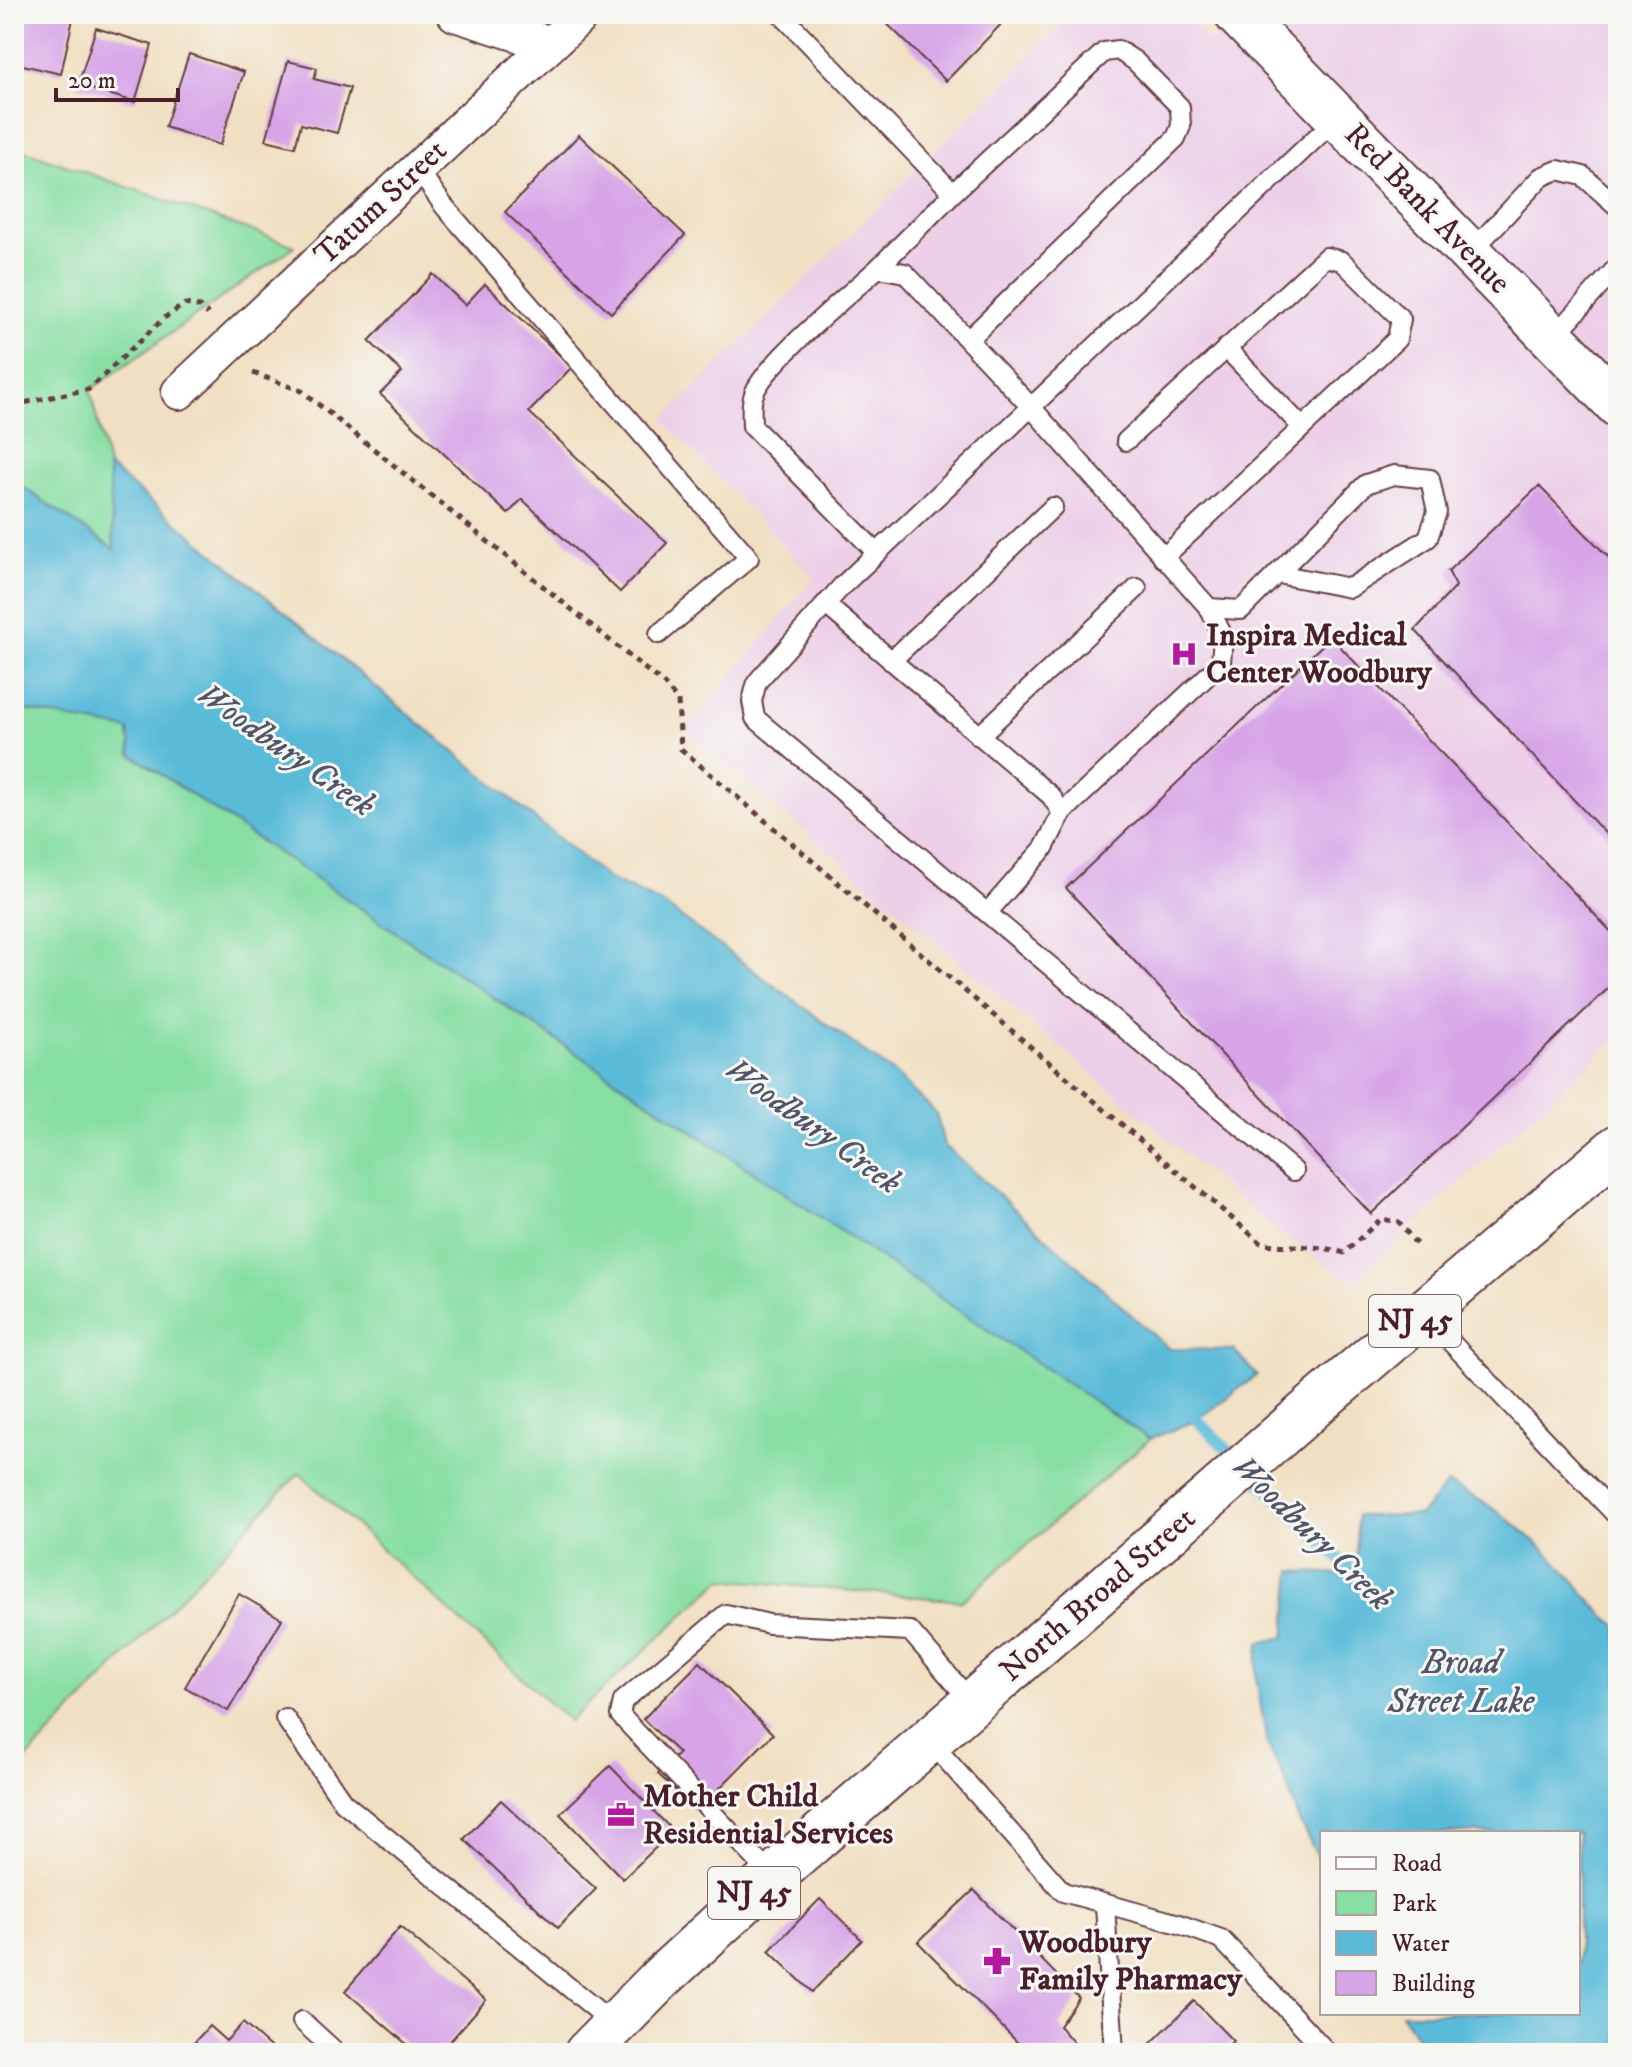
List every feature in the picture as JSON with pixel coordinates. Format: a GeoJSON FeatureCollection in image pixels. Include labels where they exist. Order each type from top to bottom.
{"type":"FeatureCollection","features":[{"type":"Feature","properties":{"kind":"main road","name":"Red Bank Avenue"},"geometry":{"type":"LineString","coordinates":[[1237,14],[1618,405]]}},
{"type":"Feature","properties":{"kind":"main road","name":"North Broad Street"},"geometry":{"type":"LineString","coordinates":[[601,2039],[715,1928],[1322,1399],[1618,1147]]}},
{"type":"Feature","properties":{"kind":"street"},"geometry":{"type":"LineString","coordinates":[[455,14],[549,44]]}},
{"type":"Feature","properties":{"kind":"street","name":"Tatum Street"},"geometry":{"type":"LineString","coordinates":[[179,392],[583,14]]}},
{"type":"Feature","properties":{"kind":"lane"},"geometry":{"type":"LineString","coordinates":[[781,14],[953,193]]}},
{"type":"Feature","properties":{"kind":"lane"},"geometry":{"type":"LineString","coordinates":[[877,553],[752,426],[754,392],[783,355],[878,268],[953,193],[1104,52],[1118,50],[1135,61],[1180,107],[1181,126],[1176,138],[968,340]]}},
{"type":"Feature","properties":{"kind":"lane"},"geometry":{"type":"LineString","coordinates":[[1294,1171],[755,718],[752,701],[757,682],[825,604],[1338,117]]}},
{"type":"Feature","properties":{"kind":"lane"},"geometry":{"type":"LineString","coordinates":[[417,168],[444,206],[749,558],[659,634]]}},
{"type":"Feature","properties":{"kind":"lane"},"geometry":{"type":"LineString","coordinates":[[1470,253],[1541,177],[1558,170],[1583,176],[1618,207]]}},
{"type":"Feature","properties":{"kind":"lane"},"geometry":{"type":"LineString","coordinates":[[1126,441],[1326,257],[1342,261],[1401,319],[1397,339],[1163,558]]}},
{"type":"Feature","properties":{"kind":"lane"},"geometry":{"type":"LineString","coordinates":[[1553,338],[1618,266]]}},
{"type":"Feature","properties":{"kind":"lane"},"geometry":{"type":"LineString","coordinates":[[878,268],[905,273],[1031,407],[1209,608],[1223,636],[1221,663],[1062,813],[1044,848],[987,913]]}},
{"type":"Feature","properties":{"kind":"lane"},"geometry":{"type":"LineString","coordinates":[[1226,348],[1302,427]]}},
{"type":"Feature","properties":{"kind":"lane"},"geometry":{"type":"LineString","coordinates":[[1209,608],[1241,610],[1366,484],[1394,475],[1430,479],[1437,512],[1428,538],[1350,588],[1278,574]]}},
{"type":"Feature","properties":{"kind":"lane"},"geometry":{"type":"LineString","coordinates":[[891,661],[1053,507]]}},
{"type":"Feature","properties":{"kind":"lane"},"geometry":{"type":"LineString","coordinates":[[979,736],[1137,588]]}},
{"type":"Feature","properties":{"kind":"lane"},"geometry":{"type":"LineString","coordinates":[[825,604],[1051,796],[1062,813]]}},
{"type":"Feature","properties":{"kind":"lane"},"geometry":{"type":"LineString","coordinates":[[1424,1314],[1618,1517]]}},
{"type":"Feature","properties":{"kind":"lane"},"geometry":{"type":"LineString","coordinates":[[774,1878],[620,1715],[623,1701],[726,1614],[769,1624],[910,1631],[973,1704]]}},
{"type":"Feature","properties":{"kind":"lane"},"geometry":{"type":"LineString","coordinates":[[285,1718],[343,1802],[601,2039]]}},
{"type":"Feature","properties":{"kind":"lane"},"geometry":{"type":"LineString","coordinates":[[930,1741],[1063,1892],[1179,1924],[1221,1939],[1328,2053]]}},
{"type":"Feature","properties":{"kind":"lane"},"geometry":{"type":"LineString","coordinates":[[1105,1904],[1114,2053]]}},
{"type":"Feature","properties":{"kind":"lane"},"geometry":{"type":"LineString","coordinates":[[302,2021],[337,2053]]}},
{"type":"Feature","properties":{"kind":"path"},"geometry":{"type":"LineString","coordinates":[[14,405],[89,389],[164,318],[185,304],[200,307],[215,320]]}},
{"type":"Feature","properties":{"kind":"path"},"geometry":{"type":"LineString","coordinates":[[249,372],[302,391],[665,685],[678,701],[681,749],[1261,1243],[1290,1248],[1325,1247],[1344,1253],[1381,1219],[1399,1222],[1417,1245]]}},
{"type":"Feature","properties":{"kind":"shaded area","name":"Inspira Medical Center Woodbury"},"geometry":{"type":"Polygon","coordinates":[[[1073,14],[1184,14],[1210,41],[1240,14],[1618,14],[1618,1038],[1352,1282],[1280,1234],[686,730],[814,578],[663,420],[1073,14]]]}},
{"type":"Feature","properties":{"kind":"green space"},"geometry":{"type":"Polygon","coordinates":[[[14,147],[295,246],[90,390],[108,466],[131,754],[1150,1439],[962,1601],[722,1579],[569,1721],[299,1473],[14,1772],[14,147]]]}},
{"type":"Feature","properties":{"kind":"water"},"geometry":{"type":"Polygon","coordinates":[[[108,466],[607,878],[663,904],[896,1075],[936,1113],[944,1145],[1169,1349],[1234,1350],[1257,1375],[1197,1420],[1150,1439],[131,754],[129,730],[14,708],[14,481],[114,549],[108,466]]]}},
{"type":"Feature","properties":{"kind":"water","name":"Broad Street Lake"},"geometry":{"type":"Polygon","coordinates":[[[1447,1484],[1481,1501],[1527,1534],[1618,1626],[1618,2053],[1429,2053],[1402,2015],[1580,2015],[1580,1831],[1320,1831],[1320,1861],[1298,1819],[1285,1780],[1267,1743],[1256,1677],[1259,1643],[1285,1637],[1292,1571],[1356,1575],[1357,1516],[1420,1515],[1447,1484]]]}},
{"type":"Feature","properties":{"kind":"building"},"geometry":{"type":"Polygon","coordinates":[[[14,14],[74,14],[61,74],[14,63],[14,14]]]}},
{"type":"Feature","properties":{"kind":"building"},"geometry":{"type":"Polygon","coordinates":[[[877,14],[1011,14],[946,81],[877,14]]]}},
{"type":"Feature","properties":{"kind":"building"},"geometry":{"type":"Polygon","coordinates":[[[96,28],[152,45],[135,102],[78,85],[96,28]]]}},
{"type":"Feature","properties":{"kind":"building"},"geometry":{"type":"Polygon","coordinates":[[[189,54],[244,72],[220,145],[165,127],[189,54]]]}},
{"type":"Feature","properties":{"kind":"building"},"geometry":{"type":"Polygon","coordinates":[[[288,61],[317,68],[314,79],[350,88],[337,133],[301,124],[295,147],[266,140],[288,61]]]}},
{"type":"Feature","properties":{"kind":"building"},"geometry":{"type":"Polygon","coordinates":[[[579,135],[685,235],[611,313],[505,212],[579,135]]]}},
{"type":"Feature","properties":{"kind":"building"},"geometry":{"type":"Polygon","coordinates":[[[433,274],[465,305],[485,284],[572,367],[529,412],[667,543],[620,592],[522,499],[508,514],[380,394],[402,372],[369,341],[433,274]]]}},
{"type":"Feature","properties":{"kind":"building"},"geometry":{"type":"Polygon","coordinates":[[[1539,486],[1618,567],[1618,847],[1415,630],[1456,586],[1448,571],[1539,486]]]}},
{"type":"Feature","properties":{"kind":"building"},"geometry":{"type":"Polygon","coordinates":[[[1331,637],[1618,939],[1618,979],[1371,1214],[1066,888],[1331,637]]]}},
{"type":"Feature","properties":{"kind":"building"},"geometry":{"type":"Polygon","coordinates":[[[239,1594],[282,1619],[228,1711],[185,1687],[239,1594]]]}},
{"type":"Feature","properties":{"kind":"building"},"geometry":{"type":"Polygon","coordinates":[[[700,1662],[773,1734],[697,1811],[658,1774],[679,1753],[643,1719],[700,1662]]]}},
{"type":"Feature","properties":{"kind":"building"},"geometry":{"type":"Polygon","coordinates":[[[610,1766],[673,1831],[623,1879],[560,1814],[610,1766]]]}},
{"type":"Feature","properties":{"kind":"building"},"geometry":{"type":"Polygon","coordinates":[[[501,1800],[596,1889],[558,1928],[464,1839],[501,1800]]]}},
{"type":"Feature","properties":{"kind":"building"},"geometry":{"type":"Polygon","coordinates":[[[974,1890],[1079,1998],[1059,2026],[1083,2053],[1028,2053],[918,1942],[974,1890]]]}},
{"type":"Feature","properties":{"kind":"building"},"geometry":{"type":"Polygon","coordinates":[[[820,1899],[862,1940],[812,1992],[769,1951],[820,1899]]]}},
{"type":"Feature","properties":{"kind":"building"},"geometry":{"type":"Polygon","coordinates":[[[400,1927],[486,2000],[440,2053],[417,2053],[345,1991],[400,1927]]]}},
{"type":"Feature","properties":{"kind":"building"},"geometry":{"type":"Polygon","coordinates":[[[1194,2001],[1233,2041],[1221,2053],[1141,2053],[1194,2001]]]}},
{"type":"Feature","properties":{"kind":"building"},"geometry":{"type":"Polygon","coordinates":[[[243,2023],[277,2053],[185,2053],[209,2026],[226,2041],[243,2023]]]}},
{"type":"Feature","properties":{"kind":"waterway","name":"Woodbury Creek"},"geometry":{"type":"LineString","coordinates":[[1197,1420],[1365,1584]]}},
{"type":"Feature","properties":{"kind":"place","name":"Inspira Medical Center Woodbury"},"geometry":{"type":"Point","coordinates":[1184,654]}},
{"type":"Feature","properties":{"kind":"place","name":"Mother Child Residential Services"},"geometry":{"type":"Point","coordinates":[621,1815]}},
{"type":"Feature","properties":{"kind":"place","name":"Woodbury Family Pharmacy"},"geometry":{"type":"Point","coordinates":[997,1961]}}]}
